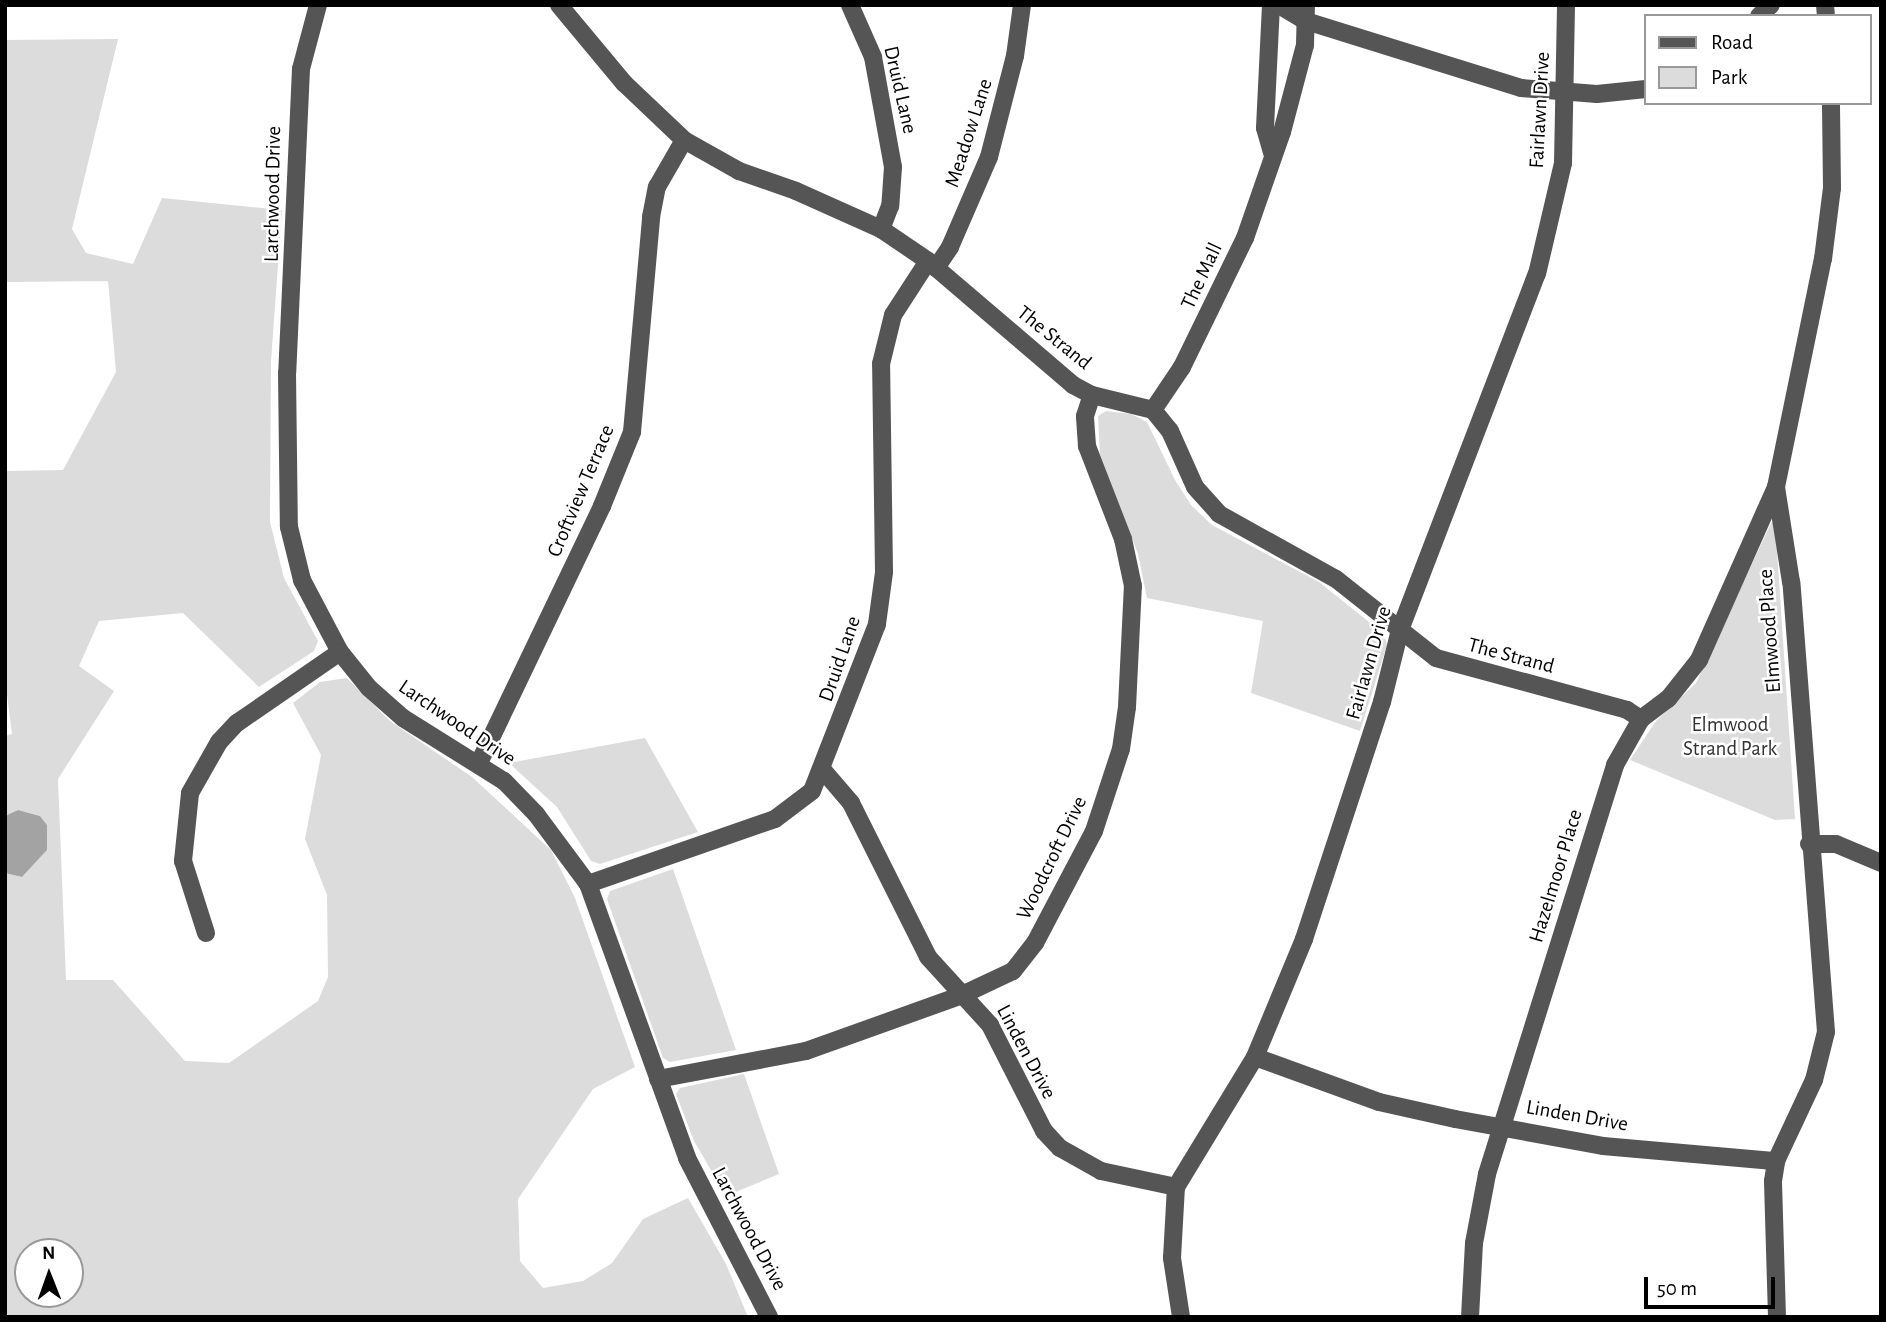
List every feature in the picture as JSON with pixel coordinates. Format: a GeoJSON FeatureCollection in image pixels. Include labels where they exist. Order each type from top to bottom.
{"type":"FeatureCollection","features":[{"type":"Feature","properties":{"kind":"street","name":"Larchwood Drive"},"geometry":{"type":"LineString","coordinates":[[318,5],[301,69],[287,373],[289,527],[302,580],[340,652],[369,688],[403,718],[504,781],[536,814],[588,884],[687,1158],[769,1317]]}},
{"type":"Feature","properties":{"kind":"street","name":"The Strand"},"geometry":{"type":"LineString","coordinates":[[559,5],[624,83],[684,140],[739,171],[808,195],[881,229],[932,265],[1056,373],[1092,395],[1153,410],[1170,430],[1195,487],[1219,514],[1336,579],[1436,658],[1467,670],[1627,710],[1641,719]]}},
{"type":"Feature","properties":{"kind":"street","name":"Druid Lane"},"geometry":{"type":"LineString","coordinates":[[850,5],[873,57],[893,167],[890,206],[881,229]]}},
{"type":"Feature","properties":{"kind":"street","name":"Meadow Lane"},"geometry":{"type":"LineString","coordinates":[[932,265],[950,247],[989,157],[1013,67],[1022,5]]}},
{"type":"Feature","properties":{"kind":"street","name":"The Mall"},"geometry":{"type":"LineString","coordinates":[[1271,5],[1265,128],[1272,153]]}},
{"type":"Feature","properties":{"kind":"street"},"geometry":{"type":"LineString","coordinates":[[1279,5],[1521,88],[1564,94],[1644,89]]}},
{"type":"Feature","properties":{"kind":"street","name":"Fairlawn Drive"},"geometry":{"type":"LineString","coordinates":[[1181,1317],[1172,1258],[1176,1187],[1255,1057],[1328,870],[1382,702],[1400,630],[1537,274],[1563,163],[1566,5]]}},
{"type":"Feature","properties":{"kind":"street","name":"The Mall"},"geometry":{"type":"LineString","coordinates":[[1153,410],[1182,367],[1222,290],[1245,238],[1272,153],[1282,132],[1302,58],[1306,13]]}},
{"type":"Feature","properties":{"kind":"street","name":"Elmwood Place"},"geometry":{"type":"LineString","coordinates":[[1776,1317],[1770,1216],[1776,1161],[1824,1049],[1791,582],[1776,486],[1823,259],[1832,188],[1831,105]]}},
{"type":"Feature","properties":{"kind":"street","name":"Croftview Terrace"},"geometry":{"type":"LineString","coordinates":[[479,763],[602,506],[632,432],[651,218],[657,187],[684,140]]}},
{"type":"Feature","properties":{"kind":"street","name":"Druid Lane"},"geometry":{"type":"LineString","coordinates":[[588,884],[775,819],[812,791],[870,649],[879,613],[884,572],[879,389],[885,343],[893,315],[932,265]]}},
{"type":"Feature","properties":{"kind":"street","name":"Woodcroft Drive"},"geometry":{"type":"LineString","coordinates":[[658,1079],[806,1051],[962,995],[1013,971],[1035,943],[1094,831],[1121,749],[1133,596],[1123,539],[1087,446],[1085,416],[1092,395]]}},
{"type":"Feature","properties":{"kind":"street","name":"Hazelmoor Place"},"geometry":{"type":"LineString","coordinates":[[1470,1317],[1477,1214],[1611,778],[1641,719],[1668,699],[1699,660],[1776,486]]}},
{"type":"Feature","properties":{"kind":"street"},"geometry":{"type":"LineString","coordinates":[[206,933],[183,861],[185,818],[195,783],[219,742],[237,723],[340,652]]}},
{"type":"Feature","properties":{"kind":"street","name":"Linden Drive"},"geometry":{"type":"LineString","coordinates":[[822,769],[851,803],[928,957],[990,1024],[1028,1107],[1060,1148],[1101,1171],[1176,1187]]}},
{"type":"Feature","properties":{"kind":"street"},"geometry":{"type":"LineString","coordinates":[[1809,844],[1836,844],[1881,863]]}},
{"type":"Feature","properties":{"kind":"street","name":"Linden Drive"},"geometry":{"type":"LineString","coordinates":[[1255,1057],[1379,1102],[1603,1146],[1776,1161]]}},
{"type":"Feature","properties":{"kind":"green space"},"geometry":{"type":"Polygon","coordinates":[[[118,39],[72,229],[86,253],[133,264],[162,198],[282,210],[271,361],[270,522],[284,578],[318,641],[314,651],[259,687],[183,613],[99,621],[79,666],[114,691],[58,779],[66,980],[113,980],[185,1061],[229,1063],[318,1001],[328,977],[327,895],[305,839],[321,755],[293,703],[320,682],[347,678],[390,721],[472,777],[551,850],[575,898],[635,1067],[593,1089],[518,1199],[520,1261],[543,1288],[583,1281],[612,1263],[643,1219],[688,1198],[726,1264],[748,1317],[5,1317],[5,873],[22,877],[47,850],[47,825],[40,816],[18,810],[5,816],[5,736],[12,734],[5,679],[5,471],[63,470],[116,372],[108,281],[5,282],[5,40],[118,39]]]}},
{"type":"Feature","properties":{"kind":"green space"},"geometry":{"type":"Polygon","coordinates":[[[1106,411],[1131,414],[1147,422],[1175,480],[1191,505],[1212,525],[1319,582],[1384,634],[1387,645],[1360,731],[1251,693],[1263,621],[1147,598],[1138,554],[1100,454],[1098,416],[1106,411]]]}},
{"type":"Feature","properties":{"kind":"green space","name":"Elmwood Strand Park"},"geometry":{"type":"Polygon","coordinates":[[[1773,519],[1795,819],[1775,820],[1630,760],[1656,721],[1696,683],[1773,519]]]}},
{"type":"Feature","properties":{"kind":"green space"},"geometry":{"type":"Polygon","coordinates":[[[645,738],[698,832],[600,864],[591,861],[557,807],[509,763],[645,738]]]}},
{"type":"Feature","properties":{"kind":"green space"},"geometry":{"type":"Polygon","coordinates":[[[673,869],[736,1050],[670,1062],[663,1058],[607,899],[610,891],[673,869]]]}},
{"type":"Feature","properties":{"kind":"green space"},"geometry":{"type":"Polygon","coordinates":[[[744,1074],[779,1174],[726,1196],[694,1141],[676,1094],[680,1088],[744,1074]]]}},
{"type":"Feature","properties":{"kind":"shaded area"},"geometry":{"type":"Polygon","coordinates":[[[18,810],[40,816],[47,825],[47,850],[22,877],[5,873],[5,816],[18,810]]]}}]}
